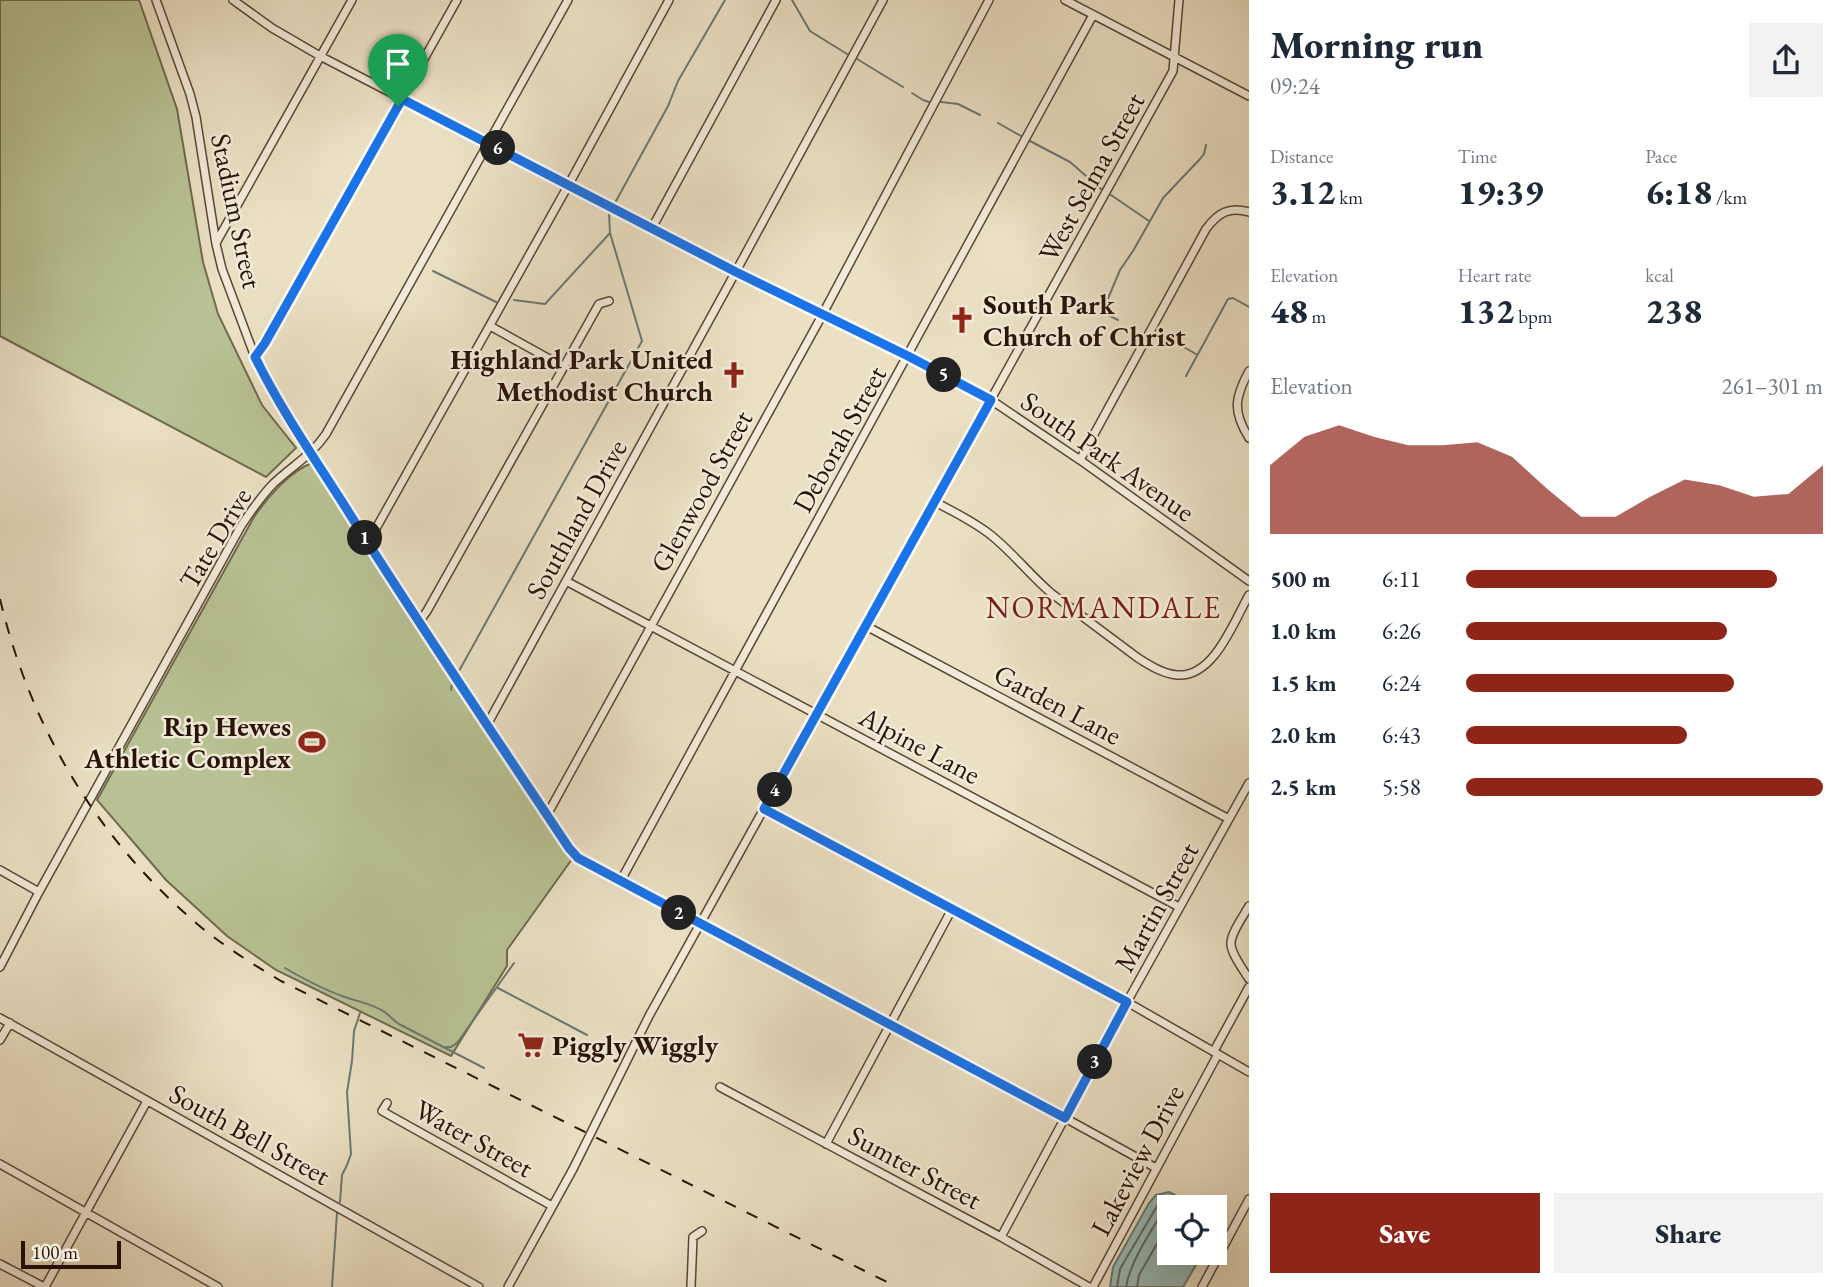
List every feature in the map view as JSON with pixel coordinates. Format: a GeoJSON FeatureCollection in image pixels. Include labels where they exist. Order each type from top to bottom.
{"type":"FeatureCollection","features":[{"type":"Feature","properties":{"kind":"street","name":"Stadium Street"},"geometry":{"type":"LineString","coordinates":[[156,0],[190,94],[216,244],[230,293],[255,357],[277,398],[366,540],[569,848],[578,858],[620,882],[1156,1168]]}},
{"type":"Feature","properties":{"kind":"street","name":"South Park Avenue"},"geometry":{"type":"LineString","coordinates":[[233,0],[272,28],[320,56],[736,272],[991,400],[1249,581]]}},
{"type":"Feature","properties":{"kind":"street"},"geometry":{"type":"LineString","coordinates":[[216,244],[352,0]]}},
{"type":"Feature","properties":{"kind":"street"},"geometry":{"type":"LineString","coordinates":[[255,357],[457,0]]}},
{"type":"Feature","properties":{"kind":"street","name":"Tate Drive"},"geometry":{"type":"LineString","coordinates":[[0,967],[249,513],[274,484],[311,453],[326,434],[568,0]]}},
{"type":"Feature","properties":{"kind":"street"},"geometry":{"type":"LineString","coordinates":[[366,540],[374,532],[490,326],[669,0]]}},
{"type":"Feature","properties":{"kind":"street"},"geometry":{"type":"LineString","coordinates":[[652,228],[776,0]]}},
{"type":"Feature","properties":{"kind":"street","name":"Southland Drive"},"geometry":{"type":"LineString","coordinates":[[487,725],[883,0]]}},
{"type":"Feature","properties":{"kind":"street","name":"Glenwood Street"},"geometry":{"type":"LineString","coordinates":[[547,815],[822,314],[989,0]]}},
{"type":"Feature","properties":{"kind":"street"},"geometry":{"type":"LineString","coordinates":[[1065,0],[1249,96]]}},
{"type":"Feature","properties":{"kind":"street","name":"West Selma Street"},"geometry":{"type":"LineString","coordinates":[[508,1287],[596,1125],[649,1016],[1173,71],[1179,0]]}},
{"type":"Feature","properties":{"kind":"street","name":"Deborah Street"},"geometry":{"type":"LineString","coordinates":[[620,882],[1093,15]]}},
{"type":"Feature","properties":{"kind":"street"},"geometry":{"type":"LineString","coordinates":[[1080,460],[1212,220],[1233,209],[1249,212]]}},
{"type":"Feature","properties":{"kind":"street"},"geometry":{"type":"LineString","coordinates":[[419,622],[599,303],[609,301]]}},
{"type":"Feature","properties":{"kind":"street"},"geometry":{"type":"LineString","coordinates":[[490,326],[564,367]]}},
{"type":"Feature","properties":{"kind":"street"},"geometry":{"type":"LineString","coordinates":[[1249,371],[1239,389],[1236,405],[1240,422],[1249,438]]}},
{"type":"Feature","properties":{"kind":"street"},"geometry":{"type":"LineString","coordinates":[[935,502],[991,536],[1051,593],[1138,658],[1168,674],[1188,674],[1209,662],[1249,595]]}},
{"type":"Feature","properties":{"kind":"street","name":"Alpine Lane"},"geometry":{"type":"LineString","coordinates":[[566,581],[1179,907]]}},
{"type":"Feature","properties":{"kind":"street","name":"Garden Lane"},"geometry":{"type":"LineString","coordinates":[[866,626],[1229,819]]}},
{"type":"Feature","properties":{"kind":"street","name":"Martin Street"},"geometry":{"type":"LineString","coordinates":[[1001,1237],[1249,783]]}},
{"type":"Feature","properties":{"kind":"street"},"geometry":{"type":"LineString","coordinates":[[764,809],[1127,1002],[1249,1072]]}},
{"type":"Feature","properties":{"kind":"street"},"geometry":{"type":"LineString","coordinates":[[0,870],[39,892]]}},
{"type":"Feature","properties":{"kind":"street"},"geometry":{"type":"LineString","coordinates":[[1249,906],[1230,943],[1249,979]]}},
{"type":"Feature","properties":{"kind":"street"},"geometry":{"type":"LineString","coordinates":[[826,1144],[952,909]]}},
{"type":"Feature","properties":{"kind":"street","name":"Lakeview Drive"},"geometry":{"type":"LineString","coordinates":[[1091,1287],[1249,987]]}},
{"type":"Feature","properties":{"kind":"street","name":"South Bell Street"},"geometry":{"type":"LineString","coordinates":[[0,1018],[479,1287]]}},
{"type":"Feature","properties":{"kind":"street"},"geometry":{"type":"LineString","coordinates":[[0,1040],[9,1023]]}},
{"type":"Feature","properties":{"kind":"street","name":"Sumter Street"},"geometry":{"type":"LineString","coordinates":[[720,1087],[1091,1287]]}},
{"type":"Feature","properties":{"kind":"street"},"geometry":{"type":"LineString","coordinates":[[0,1264],[44,1287],[148,1101]]}},
{"type":"Feature","properties":{"kind":"street","name":"Water Street"},"geometry":{"type":"LineString","coordinates":[[387,1103],[382,1111],[552,1206]]}},
{"type":"Feature","properties":{"kind":"street"},"geometry":{"type":"LineString","coordinates":[[0,1164],[218,1287]]}},
{"type":"Feature","properties":{"kind":"street"},"geometry":{"type":"LineString","coordinates":[[1202,1287],[1249,1199]]}},
{"type":"Feature","properties":{"kind":"street"},"geometry":{"type":"LineString","coordinates":[[1241,1215],[1249,1220]]}},
{"type":"Feature","properties":{"kind":"street"},"geometry":{"type":"LineString","coordinates":[[691,1287],[693,1237],[702,1231]]}},
{"type":"Feature","properties":{"kind":"green space"},"geometry":{"type":"Polygon","coordinates":[[[0,0],[139,0],[177,109],[203,262],[218,314],[262,405],[296,448],[266,477],[0,336],[0,0]]]}},
{"type":"Feature","properties":{"kind":"green space","name":"Rip Hewes Athletic Complex"},"geometry":{"type":"Polygon","coordinates":[[[312,463],[572,859],[507,950],[507,966],[451,1056],[276,970],[227,936],[166,880],[97,800],[254,517],[287,479],[312,463]]]}},
{"type":"Feature","properties":{"kind":"water"},"geometry":{"type":"Polygon","coordinates":[[[1169,1192],[1175,1195],[1157,1195],[1157,1265],[1196,1265],[1183,1287],[1110,1287],[1113,1267],[1156,1195],[1169,1192]]]}},
{"type":"Feature","properties":{"kind":"waterway"},"geometry":{"type":"LineString","coordinates":[[616,201],[668,106],[678,81],[725,0]]}},
{"type":"Feature","properties":{"kind":"waterway"},"geometry":{"type":"LineString","coordinates":[[792,0],[810,31],[847,54]]}},
{"type":"Feature","properties":{"kind":"waterway"},"geometry":{"type":"LineString","coordinates":[[857,59],[903,87]]}},
{"type":"Feature","properties":{"kind":"waterway"},"geometry":{"type":"LineString","coordinates":[[912,93],[929,102]]}},
{"type":"Feature","properties":{"kind":"waterway"},"geometry":{"type":"LineString","coordinates":[[941,102],[958,104],[980,115]]}},
{"type":"Feature","properties":{"kind":"waterway"},"geometry":{"type":"LineString","coordinates":[[998,123],[1021,136]]}},
{"type":"Feature","properties":{"kind":"waterway"},"geometry":{"type":"LineString","coordinates":[[1030,141],[1070,162],[1101,189]]}},
{"type":"Feature","properties":{"kind":"waterway"},"geometry":{"type":"LineString","coordinates":[[1118,320],[1106,314],[1104,308],[1120,270],[1163,198],[1200,159],[1206,145]]}},
{"type":"Feature","properties":{"kind":"waterway"},"geometry":{"type":"LineString","coordinates":[[1111,195],[1149,221]]}},
{"type":"Feature","properties":{"kind":"waterway"},"geometry":{"type":"LineString","coordinates":[[459,671],[642,341],[610,233],[609,213]]}},
{"type":"Feature","properties":{"kind":"waterway"},"geometry":{"type":"LineString","coordinates":[[514,300],[545,304],[610,233]]}},
{"type":"Feature","properties":{"kind":"waterway"},"geometry":{"type":"LineString","coordinates":[[433,271],[496,302]]}},
{"type":"Feature","properties":{"kind":"waterway"},"geometry":{"type":"LineString","coordinates":[[1186,376],[1228,299],[1233,298],[1249,307]]}},
{"type":"Feature","properties":{"kind":"waterway"},"geometry":{"type":"LineString","coordinates":[[1157,332],[1196,354]]}},
{"type":"Feature","properties":{"kind":"waterway"},"geometry":{"type":"LineString","coordinates":[[451,690],[452,683]]}},
{"type":"Feature","properties":{"kind":"waterway"},"geometry":{"type":"LineString","coordinates":[[446,1047],[457,1043],[514,963]]}},
{"type":"Feature","properties":{"kind":"waterway"},"geometry":{"type":"LineString","coordinates":[[285,968],[329,991],[377,1007],[399,1024],[484,1068]]}},
{"type":"Feature","properties":{"kind":"waterway"},"geometry":{"type":"LineString","coordinates":[[498,988],[587,1035]]}},
{"type":"Feature","properties":{"kind":"waterway"},"geometry":{"type":"LineString","coordinates":[[340,1202],[342,1175],[351,1154],[347,1092],[354,1031],[360,1013]]}},
{"type":"Feature","properties":{"kind":"waterway"},"geometry":{"type":"LineString","coordinates":[[332,1287],[337,1213]]}},
{"type":"Feature","properties":{"kind":"railway"},"geometry":{"type":"LineString","coordinates":[[0,599],[30,694],[50,738],[74,780],[131,859],[165,895],[211,935],[281,981],[897,1287]]}},
{"type":"Feature","properties":{"kind":"place","name":"South Park Church of Christ"},"geometry":{"type":"Point","coordinates":[962,320]}},
{"type":"Feature","properties":{"kind":"place","name":"Highland Park United Methodist Church"},"geometry":{"type":"Point","coordinates":[734,375]}},
{"type":"Feature","properties":{"kind":"place","name":"Rip Hewes Athletic Complex"},"geometry":{"type":"Point","coordinates":[312,742]}},
{"type":"Feature","properties":{"kind":"place","name":"Piggly Wiggly"},"geometry":{"type":"Point","coordinates":[531,1045]}},
{"type":"Feature","properties":{"kind":"district","name":"NORMANDALE"},"geometry":{"type":"Point","coordinates":[1104,607]}},
{"type":"Feature","properties":{"kind":"route"},"geometry":{"type":"LineString","coordinates":[[402,99],[991,400],[764,809],[1127,1002],[1065,1118],[586,864],[569,848],[448,667],[277,398],[255,357],[398,106],[402,99]]}}]}
